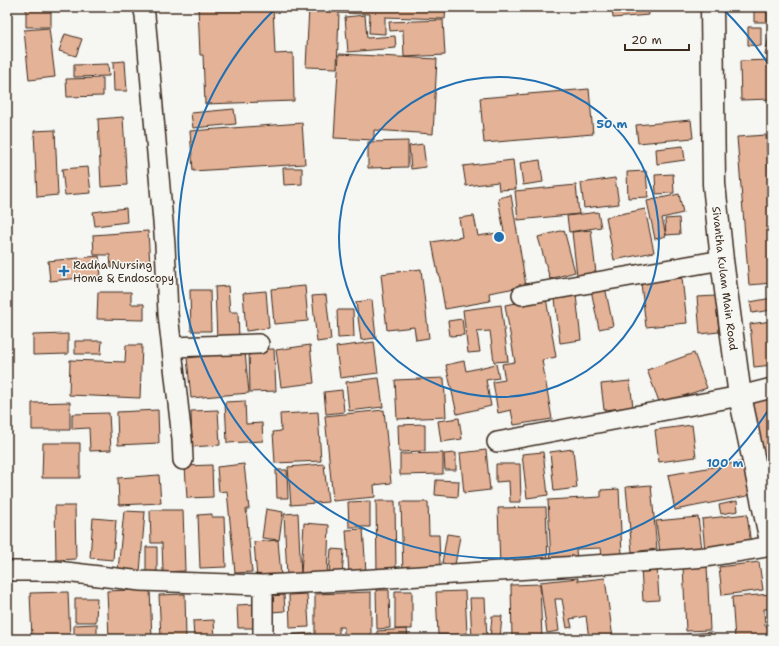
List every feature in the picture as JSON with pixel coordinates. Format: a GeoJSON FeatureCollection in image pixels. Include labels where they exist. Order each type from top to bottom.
{"type":"FeatureCollection","features":[{"type":"Feature","properties":{"kind":"street"},"geometry":{"type":"LineString","coordinates":[[143,7],[145,15],[165,237],[168,314],[183,460]]}},
{"type":"Feature","properties":{"kind":"street","name":"Sivantha Kulam Main Road"},"geometry":{"type":"LineString","coordinates":[[712,7],[714,184],[722,260],[740,396],[772,546]]}},
{"type":"Feature","properties":{"kind":"street"},"geometry":{"type":"LineString","coordinates":[[522,295],[722,260]]}},
{"type":"Feature","properties":{"kind":"street"},"geometry":{"type":"LineString","coordinates":[[172,347],[259,344]]}},
{"type":"Feature","properties":{"kind":"street"},"geometry":{"type":"LineString","coordinates":[[497,442],[740,396],[772,388]]}},
{"type":"Feature","properties":{"kind":"street"},"geometry":{"type":"LineString","coordinates":[[7,571],[57,571],[141,581],[263,585],[365,580],[706,557],[772,546]]}},
{"type":"Feature","properties":{"kind":"street"},"geometry":{"type":"LineString","coordinates":[[263,585],[263,639]]}},
{"type":"Feature","properties":{"kind":"building"},"geometry":{"type":"Polygon","coordinates":[[[26,7],[51,7],[51,27],[26,27],[26,7]]]}},
{"type":"Feature","properties":{"kind":"building"},"geometry":{"type":"Polygon","coordinates":[[[198,7],[273,7],[275,54],[293,53],[294,101],[205,104],[203,55],[200,55],[198,7]]]}},
{"type":"Feature","properties":{"kind":"building"},"geometry":{"type":"Polygon","coordinates":[[[309,7],[446,7],[445,19],[385,17],[385,34],[369,33],[370,14],[339,13],[337,68],[306,67],[309,7]]]}},
{"type":"Feature","properties":{"kind":"building"},"geometry":{"type":"Polygon","coordinates":[[[612,7],[648,7],[649,15],[613,18],[612,7]]]}},
{"type":"Feature","properties":{"kind":"building"},"geometry":{"type":"Polygon","coordinates":[[[754,7],[767,7],[767,22],[754,22],[754,7]]]}},
{"type":"Feature","properties":{"kind":"building"},"geometry":{"type":"Polygon","coordinates":[[[365,15],[367,38],[395,36],[396,48],[348,52],[345,17],[365,15]]]}},
{"type":"Feature","properties":{"kind":"building"},"geometry":{"type":"Polygon","coordinates":[[[443,20],[445,55],[404,57],[403,30],[390,31],[389,22],[443,20]]]}},
{"type":"Feature","properties":{"kind":"building"},"geometry":{"type":"Polygon","coordinates":[[[772,23],[772,57],[765,55],[772,23]]]}},
{"type":"Feature","properties":{"kind":"building"},"geometry":{"type":"Polygon","coordinates":[[[748,27],[761,27],[761,46],[748,45],[748,27]]]}},
{"type":"Feature","properties":{"kind":"building"},"geometry":{"type":"Polygon","coordinates":[[[49,28],[55,77],[29,80],[24,30],[49,28]]]}},
{"type":"Feature","properties":{"kind":"building"},"geometry":{"type":"Polygon","coordinates":[[[65,34],[82,39],[76,56],[59,51],[65,34]]]}},
{"type":"Feature","properties":{"kind":"building"},"geometry":{"type":"Polygon","coordinates":[[[339,54],[437,59],[433,134],[374,130],[374,140],[334,138],[339,54]]]}},
{"type":"Feature","properties":{"kind":"building"},"geometry":{"type":"Polygon","coordinates":[[[772,60],[772,99],[741,100],[740,61],[772,60]]]}},
{"type":"Feature","properties":{"kind":"building"},"geometry":{"type":"Polygon","coordinates":[[[125,61],[127,91],[114,91],[113,62],[125,61]]]}},
{"type":"Feature","properties":{"kind":"building"},"geometry":{"type":"Polygon","coordinates":[[[108,64],[109,76],[74,77],[74,65],[108,64]]]}},
{"type":"Feature","properties":{"kind":"building"},"geometry":{"type":"Polygon","coordinates":[[[103,78],[103,96],[67,97],[66,79],[103,78]]]}},
{"type":"Feature","properties":{"kind":"building"},"geometry":{"type":"Polygon","coordinates":[[[589,89],[593,134],[484,143],[480,98],[589,89]]]}},
{"type":"Feature","properties":{"kind":"building"},"geometry":{"type":"Polygon","coordinates":[[[234,109],[236,124],[193,128],[191,113],[234,109]]]}},
{"type":"Feature","properties":{"kind":"building"},"geometry":{"type":"Polygon","coordinates":[[[123,117],[127,185],[101,187],[98,119],[123,117]]]}},
{"type":"Feature","properties":{"kind":"building"},"geometry":{"type":"Polygon","coordinates":[[[691,120],[693,138],[638,143],[636,125],[691,120]]]}},
{"type":"Feature","properties":{"kind":"building"},"geometry":{"type":"Polygon","coordinates":[[[302,123],[305,164],[193,171],[190,131],[302,123]]]}},
{"type":"Feature","properties":{"kind":"building"},"geometry":{"type":"Polygon","coordinates":[[[55,130],[58,195],[37,197],[34,131],[55,130]]]}},
{"type":"Feature","properties":{"kind":"building"},"geometry":{"type":"Polygon","coordinates":[[[766,135],[772,209],[772,283],[749,285],[737,137],[766,135]]]}},
{"type":"Feature","properties":{"kind":"building"},"geometry":{"type":"Polygon","coordinates":[[[408,141],[408,167],[368,168],[368,142],[408,141]]]}},
{"type":"Feature","properties":{"kind":"building"},"geometry":{"type":"Polygon","coordinates":[[[423,144],[426,167],[411,169],[409,146],[423,144]]]}},
{"type":"Feature","properties":{"kind":"building"},"geometry":{"type":"Polygon","coordinates":[[[683,146],[685,160],[657,164],[656,149],[683,146]]]}},
{"type":"Feature","properties":{"kind":"building"},"geometry":{"type":"Polygon","coordinates":[[[513,160],[516,189],[499,190],[498,182],[466,186],[463,166],[513,160]]]}},
{"type":"Feature","properties":{"kind":"building"},"geometry":{"type":"Polygon","coordinates":[[[540,160],[543,182],[523,185],[520,163],[540,160]]]}},
{"type":"Feature","properties":{"kind":"building"},"geometry":{"type":"Polygon","coordinates":[[[88,167],[91,193],[65,195],[62,169],[88,167]]]}},
{"type":"Feature","properties":{"kind":"building"},"geometry":{"type":"Polygon","coordinates":[[[283,168],[302,168],[302,184],[284,185],[283,168]]]}},
{"type":"Feature","properties":{"kind":"building"},"geometry":{"type":"Polygon","coordinates":[[[646,171],[648,197],[628,198],[627,172],[646,171]]]}},
{"type":"Feature","properties":{"kind":"building"},"geometry":{"type":"Polygon","coordinates":[[[673,174],[674,193],[656,194],[655,175],[673,174]]]}},
{"type":"Feature","properties":{"kind":"building"},"geometry":{"type":"Polygon","coordinates":[[[615,178],[619,204],[584,208],[581,183],[615,178]]]}},
{"type":"Feature","properties":{"kind":"building"},"geometry":{"type":"Polygon","coordinates":[[[576,185],[579,214],[518,220],[515,191],[576,185]]]}},
{"type":"Feature","properties":{"kind":"building"},"geometry":{"type":"Polygon","coordinates":[[[679,194],[683,213],[662,218],[666,236],[655,239],[647,201],[679,194]]]}},
{"type":"Feature","properties":{"kind":"building"},"geometry":{"type":"Polygon","coordinates":[[[511,195],[526,286],[489,293],[490,301],[445,309],[432,242],[462,237],[459,218],[474,216],[478,236],[504,232],[498,198],[511,195]]]}},
{"type":"Feature","properties":{"kind":"building"},"geometry":{"type":"Polygon","coordinates":[[[126,208],[127,222],[95,226],[93,212],[126,208]]]}},
{"type":"Feature","properties":{"kind":"building"},"geometry":{"type":"Polygon","coordinates":[[[645,209],[654,252],[614,260],[606,217],[645,209]]]}},
{"type":"Feature","properties":{"kind":"building"},"geometry":{"type":"Polygon","coordinates":[[[598,212],[601,227],[569,232],[567,216],[598,212]]]}},
{"type":"Feature","properties":{"kind":"building"},"geometry":{"type":"Polygon","coordinates":[[[679,218],[680,234],[666,235],[665,219],[679,218]]]}},
{"type":"Feature","properties":{"kind":"building"},"geometry":{"type":"Polygon","coordinates":[[[564,230],[575,272],[550,279],[538,237],[564,230]]]}},
{"type":"Feature","properties":{"kind":"building"},"geometry":{"type":"Polygon","coordinates":[[[591,230],[596,273],[577,276],[572,232],[591,230]]]}},
{"type":"Feature","properties":{"kind":"building"},"geometry":{"type":"Polygon","coordinates":[[[148,231],[150,266],[111,268],[110,255],[94,255],[93,235],[148,231]]]}},
{"type":"Feature","properties":{"kind":"building"},"geometry":{"type":"Polygon","coordinates":[[[99,256],[101,276],[50,281],[48,261],[99,256]]]}},
{"type":"Feature","properties":{"kind":"building"},"geometry":{"type":"Polygon","coordinates":[[[421,269],[429,338],[416,340],[414,327],[387,330],[381,274],[421,269]]]}},
{"type":"Feature","properties":{"kind":"building"},"geometry":{"type":"Polygon","coordinates":[[[682,278],[687,323],[646,327],[641,283],[682,278]]]}},
{"type":"Feature","properties":{"kind":"building"},"geometry":{"type":"Polygon","coordinates":[[[604,282],[613,326],[599,329],[590,285],[604,282]]]}},
{"type":"Feature","properties":{"kind":"building"},"geometry":{"type":"Polygon","coordinates":[[[228,286],[230,312],[238,312],[239,339],[217,340],[215,287],[228,286]]]}},
{"type":"Feature","properties":{"kind":"building"},"geometry":{"type":"Polygon","coordinates":[[[305,286],[308,321],[274,324],[271,289],[305,286]]]}},
{"type":"Feature","properties":{"kind":"building"},"geometry":{"type":"Polygon","coordinates":[[[190,290],[210,290],[211,331],[191,331],[190,290]]]}},
{"type":"Feature","properties":{"kind":"building"},"geometry":{"type":"Polygon","coordinates":[[[266,291],[269,328],[246,331],[243,293],[266,291]]]}},
{"type":"Feature","properties":{"kind":"building"},"geometry":{"type":"Polygon","coordinates":[[[98,292],[131,292],[131,304],[144,304],[144,320],[97,319],[98,292]]]}},
{"type":"Feature","properties":{"kind":"building"},"geometry":{"type":"Polygon","coordinates":[[[326,295],[331,340],[317,342],[312,296],[326,295]]]}},
{"type":"Feature","properties":{"kind":"building"},"geometry":{"type":"Polygon","coordinates":[[[576,295],[581,340],[560,343],[555,298],[576,295]]]}},
{"type":"Feature","properties":{"kind":"building"},"geometry":{"type":"Polygon","coordinates":[[[716,296],[719,332],[700,334],[697,297],[716,296]]]}},
{"type":"Feature","properties":{"kind":"building"},"geometry":{"type":"Polygon","coordinates":[[[546,298],[556,357],[542,360],[552,419],[514,425],[511,410],[498,413],[493,382],[505,380],[502,364],[515,362],[505,305],[546,298]]]}},
{"type":"Feature","properties":{"kind":"building"},"geometry":{"type":"Polygon","coordinates":[[[772,298],[772,310],[752,313],[750,302],[772,298]]]}},
{"type":"Feature","properties":{"kind":"building"},"geometry":{"type":"Polygon","coordinates":[[[372,300],[376,338],[361,340],[356,302],[372,300]]]}},
{"type":"Feature","properties":{"kind":"building"},"geometry":{"type":"Polygon","coordinates":[[[501,305],[508,361],[494,362],[490,331],[477,332],[480,352],[468,353],[463,310],[501,305]]]}},
{"type":"Feature","properties":{"kind":"building"},"geometry":{"type":"Polygon","coordinates":[[[337,310],[353,310],[354,337],[338,338],[337,310]]]}},
{"type":"Feature","properties":{"kind":"building"},"geometry":{"type":"Polygon","coordinates":[[[462,319],[464,335],[450,336],[448,321],[462,319]]]}},
{"type":"Feature","properties":{"kind":"building"},"geometry":{"type":"Polygon","coordinates":[[[772,321],[772,365],[754,367],[750,324],[772,321]]]}},
{"type":"Feature","properties":{"kind":"building"},"geometry":{"type":"Polygon","coordinates":[[[68,334],[68,354],[33,355],[33,335],[68,334]]]}},
{"type":"Feature","properties":{"kind":"building"},"geometry":{"type":"Polygon","coordinates":[[[75,341],[102,341],[101,354],[75,354],[75,341]]]}},
{"type":"Feature","properties":{"kind":"building"},"geometry":{"type":"Polygon","coordinates":[[[374,342],[378,373],[340,378],[336,347],[374,342]]]}},
{"type":"Feature","properties":{"kind":"building"},"geometry":{"type":"Polygon","coordinates":[[[126,345],[142,345],[140,398],[69,395],[70,360],[125,362],[126,345]]]}},
{"type":"Feature","properties":{"kind":"building"},"geometry":{"type":"Polygon","coordinates":[[[310,345],[314,383],[281,387],[276,350],[310,345]]]}},
{"type":"Feature","properties":{"kind":"building"},"geometry":{"type":"Polygon","coordinates":[[[274,349],[276,391],[250,392],[249,350],[274,349]]]}},
{"type":"Feature","properties":{"kind":"building"},"geometry":{"type":"Polygon","coordinates":[[[245,352],[249,393],[191,398],[187,358],[245,352]]]}},
{"type":"Feature","properties":{"kind":"building"},"geometry":{"type":"Polygon","coordinates":[[[694,353],[707,388],[660,404],[647,370],[694,353]]]}},
{"type":"Feature","properties":{"kind":"building"},"geometry":{"type":"Polygon","coordinates":[[[464,361],[466,371],[496,364],[499,378],[486,380],[491,406],[457,414],[446,365],[464,361]]]}},
{"type":"Feature","properties":{"kind":"building"},"geometry":{"type":"Polygon","coordinates":[[[379,378],[383,407],[349,411],[346,382],[379,378]]]}},
{"type":"Feature","properties":{"kind":"building"},"geometry":{"type":"Polygon","coordinates":[[[444,378],[446,417],[397,419],[395,380],[444,378]]]}},
{"type":"Feature","properties":{"kind":"building"},"geometry":{"type":"Polygon","coordinates":[[[630,381],[633,407],[604,410],[601,384],[630,381]]]}},
{"type":"Feature","properties":{"kind":"building"},"geometry":{"type":"Polygon","coordinates":[[[342,390],[344,412],[326,414],[324,392],[342,390]]]}},
{"type":"Feature","properties":{"kind":"building"},"geometry":{"type":"Polygon","coordinates":[[[772,396],[772,464],[758,465],[749,399],[772,396]]]}},
{"type":"Feature","properties":{"kind":"building"},"geometry":{"type":"Polygon","coordinates":[[[245,401],[246,424],[262,423],[263,441],[227,443],[225,402],[245,401]]]}},
{"type":"Feature","properties":{"kind":"building"},"geometry":{"type":"Polygon","coordinates":[[[70,402],[70,430],[32,430],[32,403],[70,402]]]}},
{"type":"Feature","properties":{"kind":"building"},"geometry":{"type":"Polygon","coordinates":[[[158,410],[159,443],[118,445],[117,412],[158,410]]]}},
{"type":"Feature","properties":{"kind":"building"},"geometry":{"type":"Polygon","coordinates":[[[218,410],[220,445],[192,447],[191,411],[218,410]]]}},
{"type":"Feature","properties":{"kind":"building"},"geometry":{"type":"Polygon","coordinates":[[[384,410],[391,483],[374,485],[375,497],[333,501],[325,416],[384,410]]]}},
{"type":"Feature","properties":{"kind":"building"},"geometry":{"type":"Polygon","coordinates":[[[318,412],[321,461],[275,463],[273,432],[281,431],[280,414],[318,412]]]}},
{"type":"Feature","properties":{"kind":"building"},"geometry":{"type":"Polygon","coordinates":[[[109,413],[111,450],[90,451],[89,428],[72,429],[72,414],[109,413]]]}},
{"type":"Feature","properties":{"kind":"building"},"geometry":{"type":"Polygon","coordinates":[[[459,418],[462,439],[441,442],[438,421],[459,418]]]}},
{"type":"Feature","properties":{"kind":"building"},"geometry":{"type":"Polygon","coordinates":[[[425,424],[425,451],[399,452],[398,425],[425,424]]]}},
{"type":"Feature","properties":{"kind":"building"},"geometry":{"type":"Polygon","coordinates":[[[692,425],[696,457],[659,462],[655,430],[692,425]]]}},
{"type":"Feature","properties":{"kind":"building"},"geometry":{"type":"Polygon","coordinates":[[[43,443],[80,443],[80,478],[42,478],[43,443]]]}},
{"type":"Feature","properties":{"kind":"building"},"geometry":{"type":"Polygon","coordinates":[[[573,449],[577,488],[554,491],[550,452],[573,449]]]}},
{"type":"Feature","properties":{"kind":"building"},"geometry":{"type":"Polygon","coordinates":[[[486,450],[490,490],[464,493],[460,453],[486,450]]]}},
{"type":"Feature","properties":{"kind":"building"},"geometry":{"type":"Polygon","coordinates":[[[543,452],[548,495],[527,498],[522,454],[543,452]]]}},
{"type":"Feature","properties":{"kind":"building"},"geometry":{"type":"Polygon","coordinates":[[[443,453],[443,474],[400,475],[400,454],[443,453]]]}},
{"type":"Feature","properties":{"kind":"building"},"geometry":{"type":"Polygon","coordinates":[[[456,453],[456,470],[445,470],[444,454],[456,453]]]}},
{"type":"Feature","properties":{"kind":"building"},"geometry":{"type":"Polygon","coordinates":[[[746,461],[752,495],[675,510],[668,475],[746,461]]]}},
{"type":"Feature","properties":{"kind":"building"},"geometry":{"type":"Polygon","coordinates":[[[244,464],[249,509],[246,509],[252,572],[235,573],[227,491],[219,492],[217,467],[244,464]]]}},
{"type":"Feature","properties":{"kind":"building"},"geometry":{"type":"Polygon","coordinates":[[[324,464],[328,502],[291,505],[288,467],[324,464]]]}},
{"type":"Feature","properties":{"kind":"building"},"geometry":{"type":"Polygon","coordinates":[[[496,464],[520,464],[521,502],[510,502],[509,481],[496,482],[496,464]]]}},
{"type":"Feature","properties":{"kind":"building"},"geometry":{"type":"Polygon","coordinates":[[[772,464],[772,501],[768,502],[766,465],[772,464]]]}},
{"type":"Feature","properties":{"kind":"building"},"geometry":{"type":"Polygon","coordinates":[[[212,465],[213,497],[187,498],[185,466],[212,465]]]}},
{"type":"Feature","properties":{"kind":"building"},"geometry":{"type":"Polygon","coordinates":[[[276,470],[287,470],[288,498],[277,498],[276,470]]]}},
{"type":"Feature","properties":{"kind":"building"},"geometry":{"type":"Polygon","coordinates":[[[159,475],[161,503],[119,505],[118,478],[159,475]]]}},
{"type":"Feature","properties":{"kind":"building"},"geometry":{"type":"Polygon","coordinates":[[[436,480],[459,481],[458,497],[435,495],[436,480]]]}},
{"type":"Feature","properties":{"kind":"building"},"geometry":{"type":"Polygon","coordinates":[[[651,485],[657,549],[632,552],[626,487],[651,485]]]}},
{"type":"Feature","properties":{"kind":"building"},"geometry":{"type":"Polygon","coordinates":[[[619,489],[622,555],[602,556],[601,548],[576,549],[577,562],[551,564],[548,500],[601,497],[601,490],[619,489]]]}},
{"type":"Feature","properties":{"kind":"building"},"geometry":{"type":"Polygon","coordinates":[[[370,501],[370,527],[349,527],[348,502],[370,501]]]}},
{"type":"Feature","properties":{"kind":"building"},"geometry":{"type":"Polygon","coordinates":[[[376,501],[395,501],[396,573],[377,573],[376,501]]]}},
{"type":"Feature","properties":{"kind":"building"},"geometry":{"type":"Polygon","coordinates":[[[737,501],[738,511],[721,514],[719,505],[737,501]]]}},
{"type":"Feature","properties":{"kind":"building"},"geometry":{"type":"Polygon","coordinates":[[[401,502],[428,502],[429,535],[439,535],[440,566],[418,566],[418,574],[403,574],[401,502]]]}},
{"type":"Feature","properties":{"kind":"building"},"geometry":{"type":"Polygon","coordinates":[[[55,506],[75,506],[76,559],[56,560],[55,506]]]}},
{"type":"Feature","properties":{"kind":"building"},"geometry":{"type":"Polygon","coordinates":[[[546,507],[548,565],[500,567],[498,508],[546,507]]]}},
{"type":"Feature","properties":{"kind":"building"},"geometry":{"type":"Polygon","coordinates":[[[266,509],[283,512],[279,540],[262,538],[266,509]]]}},
{"type":"Feature","properties":{"kind":"building"},"geometry":{"type":"Polygon","coordinates":[[[150,510],[183,510],[185,571],[163,572],[162,543],[151,543],[150,510]]]}},
{"type":"Feature","properties":{"kind":"building"},"geometry":{"type":"Polygon","coordinates":[[[124,511],[145,512],[140,572],[118,570],[124,511]]]}},
{"type":"Feature","properties":{"kind":"building"},"geometry":{"type":"Polygon","coordinates":[[[298,513],[301,576],[287,577],[284,514],[298,513]]]}},
{"type":"Feature","properties":{"kind":"building"},"geometry":{"type":"Polygon","coordinates":[[[212,514],[212,517],[224,517],[226,567],[200,568],[198,515],[212,514]]]}},
{"type":"Feature","properties":{"kind":"building"},"geometry":{"type":"Polygon","coordinates":[[[747,514],[751,545],[705,551],[702,519],[747,514]]]}},
{"type":"Feature","properties":{"kind":"building"},"geometry":{"type":"Polygon","coordinates":[[[698,517],[702,549],[660,553],[656,521],[698,517]]]}},
{"type":"Feature","properties":{"kind":"building"},"geometry":{"type":"Polygon","coordinates":[[[93,518],[116,520],[113,560],[90,558],[93,518]]]}},
{"type":"Feature","properties":{"kind":"building"},"geometry":{"type":"Polygon","coordinates":[[[304,523],[329,525],[327,577],[301,575],[304,523]]]}},
{"type":"Feature","properties":{"kind":"building"},"geometry":{"type":"Polygon","coordinates":[[[363,529],[366,572],[349,573],[346,530],[363,529]]]}},
{"type":"Feature","properties":{"kind":"building"},"geometry":{"type":"Polygon","coordinates":[[[447,534],[460,536],[455,565],[442,563],[447,534]]]}},
{"type":"Feature","properties":{"kind":"building"},"geometry":{"type":"Polygon","coordinates":[[[278,540],[281,576],[257,579],[254,542],[278,540]]]}},
{"type":"Feature","properties":{"kind":"building"},"geometry":{"type":"Polygon","coordinates":[[[146,547],[157,547],[157,578],[146,578],[146,547]]]}},
{"type":"Feature","properties":{"kind":"building"},"geometry":{"type":"Polygon","coordinates":[[[331,549],[344,550],[342,575],[329,573],[331,549]]]}},
{"type":"Feature","properties":{"kind":"building"},"geometry":{"type":"Polygon","coordinates":[[[759,562],[763,590],[722,595],[719,567],[759,562]]]}},
{"type":"Feature","properties":{"kind":"building"},"geometry":{"type":"Polygon","coordinates":[[[707,565],[710,630],[686,631],[683,566],[707,565]]]}},
{"type":"Feature","properties":{"kind":"building"},"geometry":{"type":"Polygon","coordinates":[[[657,567],[659,600],[643,601],[641,568],[657,567]]]}},
{"type":"Feature","properties":{"kind":"building"},"geometry":{"type":"Polygon","coordinates":[[[578,578],[578,581],[605,578],[613,639],[589,639],[586,616],[570,619],[572,627],[567,628],[562,599],[555,599],[559,631],[547,633],[540,582],[578,578]]]}},
{"type":"Feature","properties":{"kind":"building"},"geometry":{"type":"Polygon","coordinates":[[[540,584],[542,639],[512,639],[511,585],[540,584]]]}},
{"type":"Feature","properties":{"kind":"building"},"geometry":{"type":"Polygon","coordinates":[[[150,589],[152,639],[109,639],[107,591],[150,589]]]}},
{"type":"Feature","properties":{"kind":"building"},"geometry":{"type":"Polygon","coordinates":[[[376,590],[389,590],[390,628],[377,629],[376,590]]]}},
{"type":"Feature","properties":{"kind":"building"},"geometry":{"type":"Polygon","coordinates":[[[395,591],[412,591],[412,629],[395,629],[395,591]]]}},
{"type":"Feature","properties":{"kind":"building"},"geometry":{"type":"Polygon","coordinates":[[[465,591],[467,634],[438,635],[436,592],[465,591]]]}},
{"type":"Feature","properties":{"kind":"building"},"geometry":{"type":"Polygon","coordinates":[[[68,592],[70,639],[32,639],[30,593],[68,592]]]}},
{"type":"Feature","properties":{"kind":"building"},"geometry":{"type":"Polygon","coordinates":[[[371,592],[371,639],[344,639],[344,627],[339,627],[339,639],[315,639],[315,594],[371,592]]]}},
{"type":"Feature","properties":{"kind":"building"},"geometry":{"type":"Polygon","coordinates":[[[185,594],[186,639],[161,639],[159,595],[185,594]]]}},
{"type":"Feature","properties":{"kind":"building"},"geometry":{"type":"Polygon","coordinates":[[[307,594],[309,627],[290,628],[289,595],[307,594]]]}},
{"type":"Feature","properties":{"kind":"building"},"geometry":{"type":"Polygon","coordinates":[[[772,594],[772,609],[764,609],[765,626],[772,626],[772,639],[735,639],[732,597],[772,594]]]}},
{"type":"Feature","properties":{"kind":"building"},"geometry":{"type":"Polygon","coordinates":[[[284,595],[285,611],[271,612],[270,596],[284,595]]]}},
{"type":"Feature","properties":{"kind":"building"},"geometry":{"type":"Polygon","coordinates":[[[75,598],[97,598],[96,622],[75,622],[75,598]]]}},
{"type":"Feature","properties":{"kind":"building"},"geometry":{"type":"Polygon","coordinates":[[[470,598],[485,598],[487,639],[472,639],[470,598]]]}},
{"type":"Feature","properties":{"kind":"building"},"geometry":{"type":"Polygon","coordinates":[[[255,604],[256,628],[238,628],[237,605],[255,604]]]}},
{"type":"Feature","properties":{"kind":"building"},"geometry":{"type":"Polygon","coordinates":[[[492,616],[502,616],[500,639],[490,639],[492,616]]]}},
{"type":"Feature","properties":{"kind":"building"},"geometry":{"type":"Polygon","coordinates":[[[214,620],[215,639],[194,639],[193,621],[214,620]]]}},
{"type":"Feature","properties":{"kind":"building"},"geometry":{"type":"Polygon","coordinates":[[[97,624],[97,639],[74,639],[74,625],[97,624]]]}},
{"type":"Feature","properties":{"kind":"building"},"geometry":{"type":"Polygon","coordinates":[[[407,629],[408,639],[377,639],[377,631],[407,629]]]}},
{"type":"Feature","properties":{"kind":"building"},"geometry":{"type":"Polygon","coordinates":[[[711,632],[711,638],[660,639],[659,637],[711,632]]]}},
{"type":"Feature","properties":{"kind":"building"},"geometry":{"type":"Polygon","coordinates":[[[312,633],[312,639],[290,639],[289,635],[312,633]]]}},
{"type":"Feature","properties":{"kind":"place","name":"Radha Nursing Home & Endoscopy"},"geometry":{"type":"Point","coordinates":[64,271]}}]}
